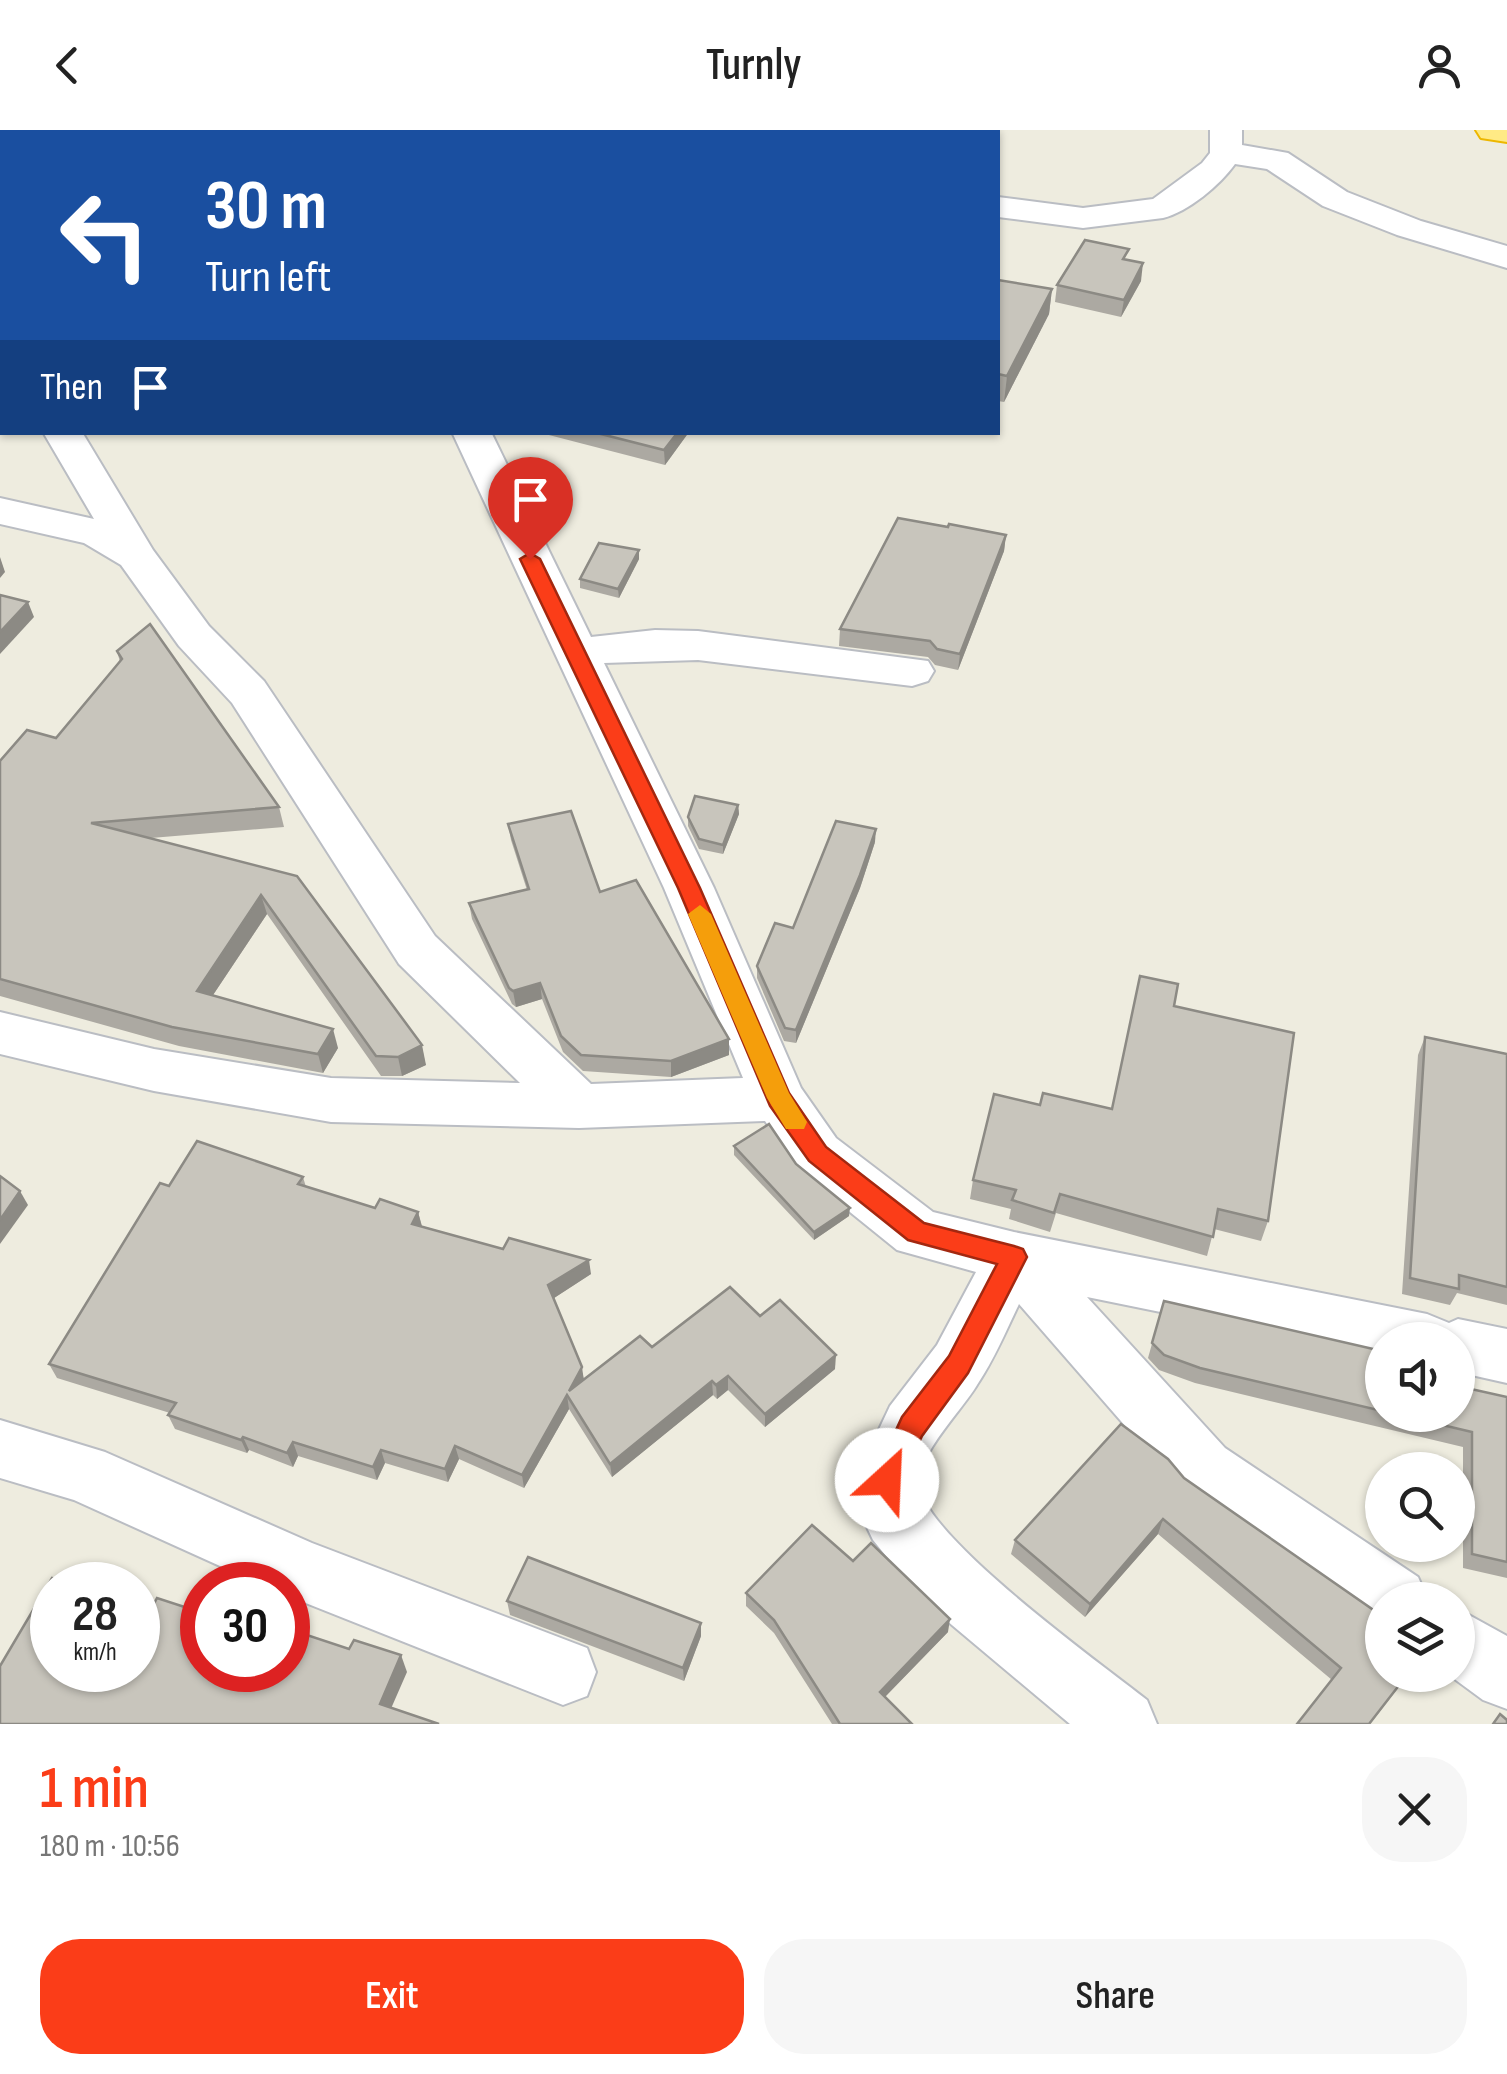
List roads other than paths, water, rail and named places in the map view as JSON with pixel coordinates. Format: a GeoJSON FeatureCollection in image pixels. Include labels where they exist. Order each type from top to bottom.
{"type":"FeatureCollection","features":[{"type":"Feature","properties":{"kind":"highway"},"geometry":{"type":"LineString","coordinates":[[1494,130],[1507,131]]}},
{"type":"Feature","properties":{"kind":"street"},"geometry":{"type":"LineString","coordinates":[[1000,207],[1082,218],[1162,208],[1214,170],[1226,142],[1276,160],[1336,199],[1409,228],[1507,257]]}},
{"type":"Feature","properties":{"kind":"street"},"geometry":{"type":"LineString","coordinates":[[64,435],[136,556],[194,636],[248,692],[417,950],[580,1106]]}},
{"type":"Feature","properties":{"kind":"street"},"geometry":{"type":"LineString","coordinates":[[472,435],[689,888],[779,1098],[818,1154],[917,1232],[1014,1257],[1365,1328]]}},
{"type":"Feature","properties":{"kind":"street"},"geometry":{"type":"LineString","coordinates":[[0,511],[97,533],[136,556]]}},
{"type":"Feature","properties":{"kind":"street"},"geometry":{"type":"LineString","coordinates":[[574,654],[614,644],[657,642],[912,672]]}},
{"type":"Feature","properties":{"kind":"street"},"geometry":{"type":"LineString","coordinates":[[0,1033],[154,1070],[331,1100],[580,1106],[779,1098]]}},
{"type":"Feature","properties":{"kind":"street"},"geometry":{"type":"LineString","coordinates":[[1014,1257],[1203,1469],[1369,1582]]}},
{"type":"Feature","properties":{"kind":"street"},"geometry":{"type":"LineString","coordinates":[[1014,1257],[958,1364],[912,1426],[887,1480],[896,1519],[944,1576],[1124,1724]]}},
{"type":"Feature","properties":{"kind":"street"},"geometry":{"type":"LineString","coordinates":[[1475,1349],[1507,1356]]}},
{"type":"Feature","properties":{"kind":"street"},"geometry":{"type":"LineString","coordinates":[[0,1449],[83,1473],[298,1569],[563,1672]]}},
{"type":"Feature","properties":{"kind":"street"},"geometry":{"type":"LineString","coordinates":[[1475,1654],[1507,1676]]}}]}
